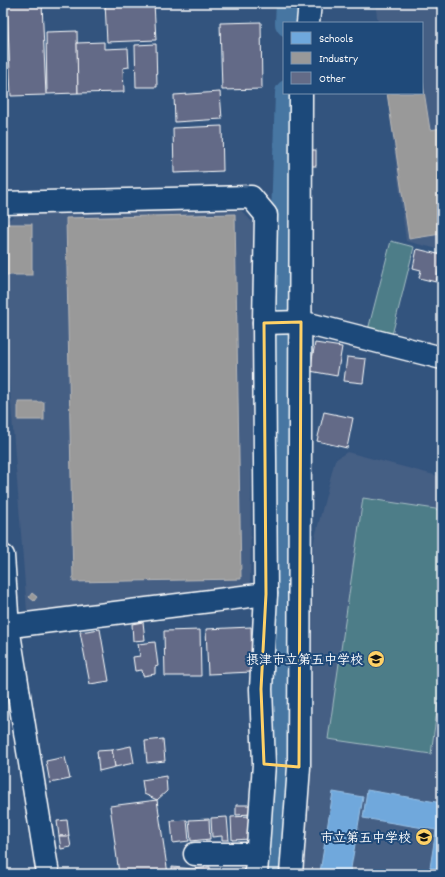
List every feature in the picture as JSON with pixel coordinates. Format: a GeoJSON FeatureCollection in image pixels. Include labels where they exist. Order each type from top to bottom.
{"type":"FeatureCollection","features":[{"type":"Feature","properties":{"kind":"street"},"geometry":{"type":"LineString","coordinates":[[308,22],[310,3]]}},
{"type":"Feature","properties":{"kind":"street"},"geometry":{"type":"LineString","coordinates":[[291,874],[299,767],[301,94]]}},
{"type":"Feature","properties":{"kind":"street"},"geometry":{"type":"LineString","coordinates":[[3,203],[251,197],[266,215],[264,323],[266,594],[261,689],[264,764],[257,864],[195,854]]}},
{"type":"Feature","properties":{"kind":"street"},"geometry":{"type":"LineString","coordinates":[[264,323],[301,322],[442,358]]}},
{"type":"Feature","properties":{"kind":"street"},"geometry":{"type":"LineString","coordinates":[[3,556],[5,627],[48,874]]}},
{"type":"Feature","properties":{"kind":"street"},"geometry":{"type":"LineString","coordinates":[[5,627],[266,594]]}},
{"type":"Feature","properties":{"kind":"street"},"geometry":{"type":"LineString","coordinates":[[264,764],[299,767]]}},
{"type":"Feature","properties":{"kind":"highlighted area"},"geometry":{"type":"Polygon","coordinates":[[[301,322],[299,767],[264,764],[261,689],[266,594],[264,323],[301,322]]]}},
{"type":"Feature","properties":{"kind":"shaded area"},"geometry":{"type":"Polygon","coordinates":[[[375,3],[442,3],[442,250],[406,241],[387,94],[423,94],[423,22],[378,22],[375,3]]]}},
{"type":"Feature","properties":{"kind":"shaded area"},"geometry":{"type":"Polygon","coordinates":[[[237,206],[254,224],[250,589],[27,611],[3,300],[3,224],[15,215],[237,206]]]}},
{"type":"Feature","properties":{"kind":"shaded area","name":"摂津市立第五中学校"},"geometry":{"type":"Polygon","coordinates":[[[347,452],[442,477],[442,874],[303,874],[311,745],[311,572],[314,541],[335,460],[347,452]]]}},
{"type":"Feature","properties":{"kind":"green space"},"geometry":{"type":"Polygon","coordinates":[[[391,241],[414,247],[392,335],[368,330],[391,241]]]}},
{"type":"Feature","properties":{"kind":"green space"},"geometry":{"type":"Polygon","coordinates":[[[363,498],[442,510],[442,674],[431,754],[328,739],[363,498]]]}},
{"type":"Feature","properties":{"kind":"building: Schools"},"geometry":{"type":"Polygon","coordinates":[[[367,790],[442,803],[442,874],[429,874],[436,830],[363,818],[367,790]]]}},
{"type":"Feature","properties":{"kind":"building: Schools"},"geometry":{"type":"Polygon","coordinates":[[[333,792],[363,797],[350,874],[320,872],[333,792]]]}},
{"type":"Feature","properties":{"kind":"building: Industry"},"geometry":{"type":"Polygon","coordinates":[[[423,84],[430,130],[442,128],[442,243],[441,234],[409,239],[387,94],[423,94],[423,84]]]}},
{"type":"Feature","properties":{"kind":"building: Industry"},"geometry":{"type":"Polygon","coordinates":[[[235,214],[241,579],[73,582],[66,218],[235,214]]]}},
{"type":"Feature","properties":{"kind":"building: Industry"},"geometry":{"type":"Polygon","coordinates":[[[3,224],[32,224],[32,275],[3,275],[3,224]]]}},
{"type":"Feature","properties":{"kind":"building: Industry"},"geometry":{"type":"Polygon","coordinates":[[[18,402],[44,402],[44,420],[18,420],[18,402]]]}},
{"type":"Feature","properties":{"kind":"building: Industry"},"geometry":{"type":"Polygon","coordinates":[[[32,593],[37,597],[34,601],[29,597],[32,593]]]}},
{"type":"Feature","properties":{"kind":"building: Other"},"geometry":{"type":"Polygon","coordinates":[[[42,3],[46,95],[11,96],[7,4],[42,3]]]}},
{"type":"Feature","properties":{"kind":"building: Other"},"geometry":{"type":"Polygon","coordinates":[[[105,3],[154,3],[156,40],[107,42],[105,3]]]}},
{"type":"Feature","properties":{"kind":"building: Other"},"geometry":{"type":"Polygon","coordinates":[[[261,22],[262,89],[222,90],[220,23],[261,22]]]}},
{"type":"Feature","properties":{"kind":"building: Other"},"geometry":{"type":"Polygon","coordinates":[[[77,31],[78,93],[47,94],[46,32],[77,31]]]}},
{"type":"Feature","properties":{"kind":"building: Other"},"geometry":{"type":"Polygon","coordinates":[[[104,42],[104,49],[128,48],[129,67],[123,68],[124,92],[78,93],[77,43],[104,42]]]}},
{"type":"Feature","properties":{"kind":"building: Other"},"geometry":{"type":"Polygon","coordinates":[[[156,44],[157,87],[136,87],[135,45],[156,44]]]}},
{"type":"Feature","properties":{"kind":"building: Other"},"geometry":{"type":"Polygon","coordinates":[[[220,92],[222,119],[175,122],[174,95],[220,92]]]}},
{"type":"Feature","properties":{"kind":"building: Other"},"geometry":{"type":"Polygon","coordinates":[[[222,126],[223,171],[174,173],[173,128],[222,126]]]}},
{"type":"Feature","properties":{"kind":"building: Other"},"geometry":{"type":"Polygon","coordinates":[[[307,150],[316,150],[316,166],[307,166],[307,150]]]}},
{"type":"Feature","properties":{"kind":"building: Other"},"geometry":{"type":"Polygon","coordinates":[[[417,249],[442,255],[436,282],[419,278],[421,270],[413,268],[417,249]]]}},
{"type":"Feature","properties":{"kind":"building: Other"},"geometry":{"type":"Polygon","coordinates":[[[315,343],[342,347],[337,376],[310,371],[315,343]]]}},
{"type":"Feature","properties":{"kind":"building: Other"},"geometry":{"type":"Polygon","coordinates":[[[347,357],[366,359],[363,383],[344,381],[347,357]]]}},
{"type":"Feature","properties":{"kind":"building: Other"},"geometry":{"type":"Polygon","coordinates":[[[324,412],[353,418],[347,448],[317,441],[324,412]]]}},
{"type":"Feature","properties":{"kind":"building: Other"},"geometry":{"type":"Polygon","coordinates":[[[143,622],[145,640],[133,641],[132,624],[143,622]]]}},
{"type":"Feature","properties":{"kind":"building: Other"},"geometry":{"type":"Polygon","coordinates":[[[251,627],[252,672],[208,674],[206,629],[251,627]]]}},
{"type":"Feature","properties":{"kind":"building: Other"},"geometry":{"type":"Polygon","coordinates":[[[100,629],[109,681],[90,684],[80,632],[100,629]]]}},
{"type":"Feature","properties":{"kind":"building: Other"},"geometry":{"type":"Polygon","coordinates":[[[200,630],[201,676],[165,676],[164,631],[200,630]]]}},
{"type":"Feature","properties":{"kind":"building: Other"},"geometry":{"type":"Polygon","coordinates":[[[155,642],[158,666],[155,667],[155,674],[143,676],[142,670],[135,671],[133,657],[140,656],[138,644],[155,642]]]}},
{"type":"Feature","properties":{"kind":"building: Other"},"geometry":{"type":"Polygon","coordinates":[[[163,739],[165,761],[147,763],[145,741],[163,739]]]}},
{"type":"Feature","properties":{"kind":"building: Other"},"geometry":{"type":"Polygon","coordinates":[[[131,746],[134,763],[115,767],[112,750],[131,746]]]}},
{"type":"Feature","properties":{"kind":"building: Other"},"geometry":{"type":"Polygon","coordinates":[[[112,750],[115,767],[99,771],[97,751],[112,750]]]}},
{"type":"Feature","properties":{"kind":"building: Other"},"geometry":{"type":"Polygon","coordinates":[[[65,757],[70,779],[50,783],[46,761],[65,757]]]}},
{"type":"Feature","properties":{"kind":"building: Other"},"geometry":{"type":"Polygon","coordinates":[[[166,776],[167,791],[157,800],[144,794],[142,780],[166,776]]]}},
{"type":"Feature","properties":{"kind":"building: Other"},"geometry":{"type":"Polygon","coordinates":[[[157,800],[168,874],[119,874],[110,806],[157,800]]]}},
{"type":"Feature","properties":{"kind":"building: Other"},"geometry":{"type":"Polygon","coordinates":[[[236,805],[251,805],[251,814],[236,815],[236,805]]]}},
{"type":"Feature","properties":{"kind":"building: Other"},"geometry":{"type":"Polygon","coordinates":[[[249,816],[251,839],[232,840],[231,817],[249,816]]]}},
{"type":"Feature","properties":{"kind":"building: Other"},"geometry":{"type":"Polygon","coordinates":[[[227,817],[229,840],[222,840],[222,836],[212,837],[211,818],[227,817]]]}},
{"type":"Feature","properties":{"kind":"building: Other"},"geometry":{"type":"Polygon","coordinates":[[[209,819],[210,839],[191,841],[189,820],[209,819]]]}},
{"type":"Feature","properties":{"kind":"building: Other"},"geometry":{"type":"Polygon","coordinates":[[[67,820],[69,836],[59,836],[57,821],[67,820]]]}},
{"type":"Feature","properties":{"kind":"building: Other"},"geometry":{"type":"Polygon","coordinates":[[[187,820],[189,841],[173,843],[171,821],[187,820]]]}},
{"type":"Feature","properties":{"kind":"building: Other"},"geometry":{"type":"Polygon","coordinates":[[[59,836],[69,836],[71,847],[61,849],[59,836]]]}},
{"type":"Feature","properties":{"kind":"building: Other"},"geometry":{"type":"Polygon","coordinates":[[[172,867],[193,869],[193,874],[172,874],[172,867]]]}},
{"type":"Feature","properties":{"kind":"building: Other"},"geometry":{"type":"Polygon","coordinates":[[[210,867],[210,874],[194,874],[193,869],[210,867]]]}},
{"type":"Feature","properties":{"kind":"waterway"},"geometry":{"type":"LineString","coordinates":[[289,22],[290,3]]}},
{"type":"Feature","properties":{"kind":"waterway"},"geometry":{"type":"LineString","coordinates":[[276,874],[283,784],[287,587],[285,217],[289,94]]}},
{"type":"Feature","properties":{"kind":"place","name":"摂津市立第五中学校"},"geometry":{"type":"Point","coordinates":[376,659]}},
{"type":"Feature","properties":{"kind":"place","name":"市立第五中学校"},"geometry":{"type":"Point","coordinates":[424,837]}}]}
